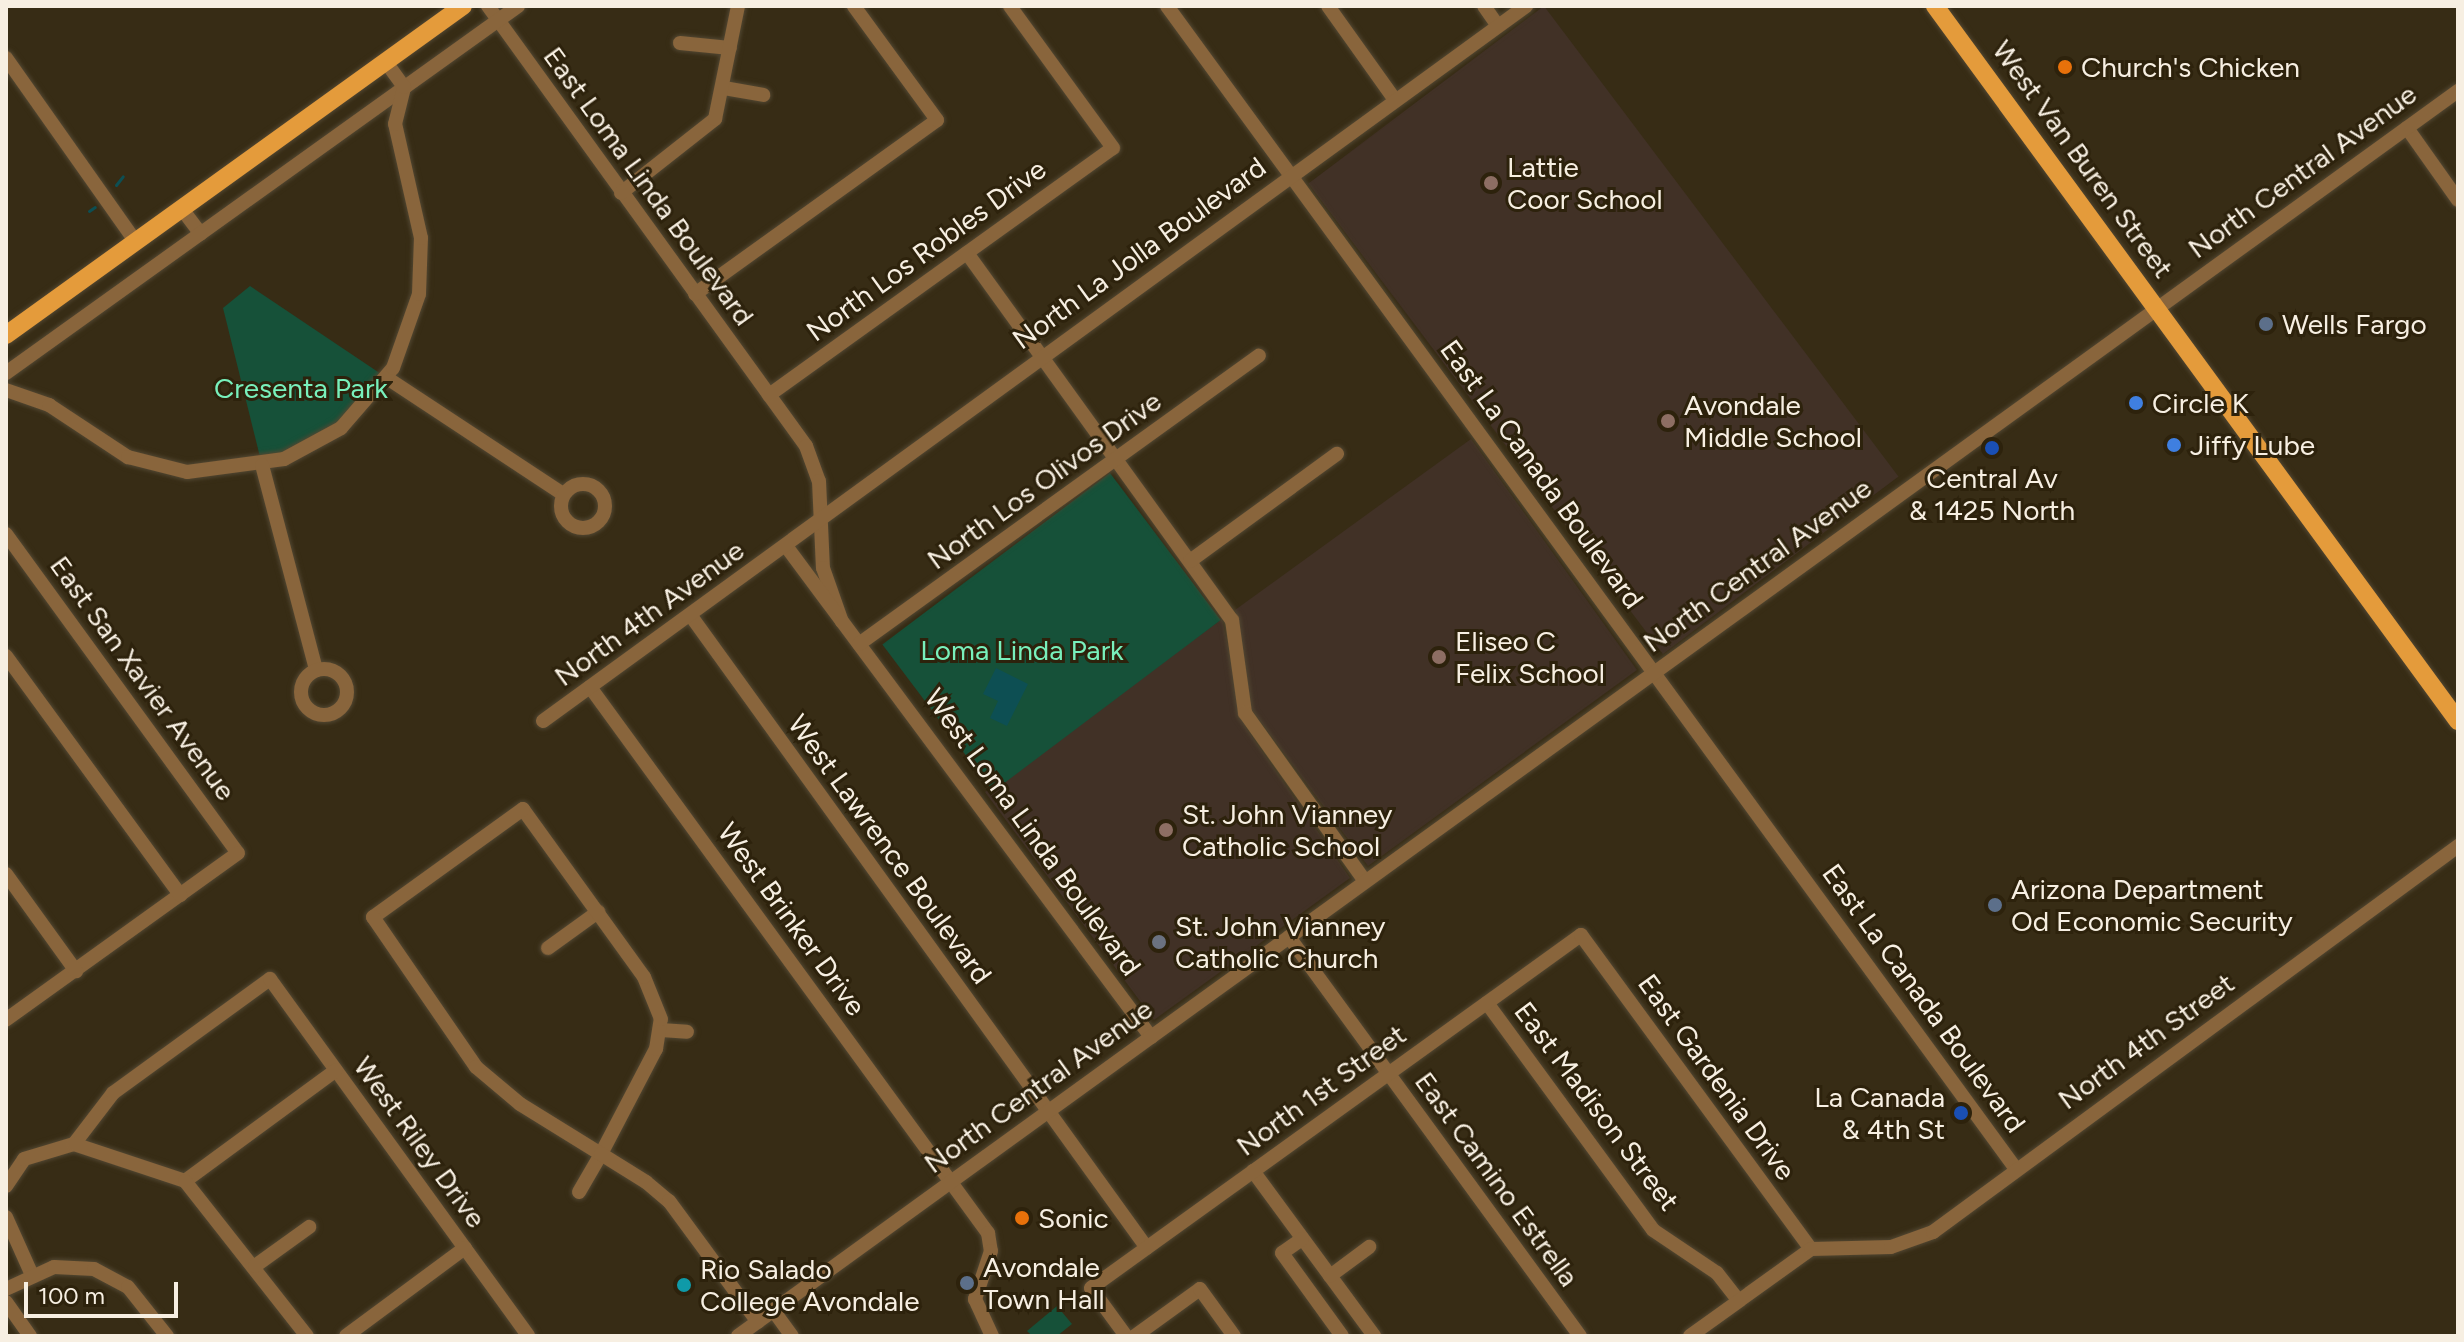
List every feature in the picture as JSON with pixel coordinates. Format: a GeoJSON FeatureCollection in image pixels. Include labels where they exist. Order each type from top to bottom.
{"type":"FeatureCollection","features":[{"type":"Feature","properties":{"kind":"main road"},"geometry":{"type":"LineString","coordinates":[[6,335],[463,6]]}},
{"type":"Feature","properties":{"kind":"main road","name":"West Van Buren Street"},"geometry":{"type":"LineString","coordinates":[[1935,6],[2458,721]]}},
{"type":"Feature","properties":{"kind":"street","name":"East Loma Linda Boulevard"},"geometry":{"type":"LineString","coordinates":[[488,6],[769,395]]}},
{"type":"Feature","properties":{"kind":"street"},"geometry":{"type":"LineString","coordinates":[[6,373],[518,6]]}},
{"type":"Feature","properties":{"kind":"street"},"geometry":{"type":"LineString","coordinates":[[621,193],[711,126],[724,88],[738,6]]}},
{"type":"Feature","properties":{"kind":"street"},"geometry":{"type":"LineString","coordinates":[[695,294],[937,120],[854,6]]}},
{"type":"Feature","properties":{"kind":"street","name":"North Los Robles Drive"},"geometry":{"type":"LineString","coordinates":[[769,395],[1113,148],[1010,6]]}},
{"type":"Feature","properties":{"kind":"street","name":"East La Canada Boulevard"},"geometry":{"type":"LineString","coordinates":[[1167,6],[2016,1169]]}},
{"type":"Feature","properties":{"kind":"street"},"geometry":{"type":"LineString","coordinates":[[1328,6],[1395,100]]}},
{"type":"Feature","properties":{"kind":"street"},"geometry":{"type":"LineString","coordinates":[[1484,6],[1498,26]]}},
{"type":"Feature","properties":{"kind":"street","name":"North La Jolla Boulevard"},"geometry":{"type":"LineString","coordinates":[[786,546],[820,516],[1526,6]]}},
{"type":"Feature","properties":{"kind":"street"},"geometry":{"type":"LineString","coordinates":[[680,43],[730,48]]}},
{"type":"Feature","properties":{"kind":"street"},"geometry":{"type":"LineString","coordinates":[[6,58],[136,242]]}},
{"type":"Feature","properties":{"kind":"street"},"geometry":{"type":"LineString","coordinates":[[11,391],[150,465],[210,473],[262,465],[333,434],[387,378],[408,339],[420,286],[421,238],[395,124],[404,87],[386,62]]}},
{"type":"Feature","properties":{"kind":"street"},"geometry":{"type":"LineString","coordinates":[[724,88],[763,95]]}},
{"type":"Feature","properties":{"kind":"street","name":"North Central Avenue"},"geometry":{"type":"LineString","coordinates":[[738,1336],[2458,91]]}},
{"type":"Feature","properties":{"kind":"street"},"geometry":{"type":"LineString","coordinates":[[2407,128],[2458,200]]}},
{"type":"Feature","properties":{"kind":"street"},"geometry":{"type":"LineString","coordinates":[[182,209],[201,234]]}},
{"type":"Feature","properties":{"kind":"street"},"geometry":{"type":"LineString","coordinates":[[967,253],[1237,630],[1245,713],[1365,881]]}},
{"type":"Feature","properties":{"kind":"street","name":"North Los Olivos Drive"},"geometry":{"type":"LineString","coordinates":[[859,644],[1259,356]]}},
{"type":"Feature","properties":{"kind":"street"},"geometry":{"type":"LineString","coordinates":[[387,378],[563,494]]}},
{"type":"Feature","properties":{"kind":"street","name":"West Loma Linda Boulevard"},"geometry":{"type":"LineString","coordinates":[[769,395],[811,455],[820,516],[823,568],[842,622]]}},
{"type":"Feature","properties":{"kind":"street"},"geometry":{"type":"LineString","coordinates":[[1190,561],[1337,454]]}},
{"type":"Feature","properties":{"kind":"street"},"geometry":{"type":"LineString","coordinates":[[262,465],[316,670]]}},
{"type":"Feature","properties":{"kind":"street","name":"East San Xavier Avenue"},"geometry":{"type":"LineString","coordinates":[[6,534],[238,853],[180,895]]}},
{"type":"Feature","properties":{"kind":"street","name":"West Loma Linda Boulevard"},"geometry":{"type":"LineString","coordinates":[[786,546],[1151,1037]]}},
{"type":"Feature","properties":{"kind":"street","name":"North 4th Avenue"},"geometry":{"type":"LineString","coordinates":[[543,721],[786,546]]}},
{"type":"Feature","properties":{"kind":"street","name":"West Lawrence Boulevard"},"geometry":{"type":"LineString","coordinates":[[691,616],[1147,1248]]}},
{"type":"Feature","properties":{"kind":"street"},"geometry":{"type":"LineString","coordinates":[[6,656],[180,895],[6,1020]]}},
{"type":"Feature","properties":{"kind":"street","name":"West Brinker Drive"},"geometry":{"type":"LineString","coordinates":[[590,687],[951,1182],[991,1242],[975,1299],[992,1336]]}},
{"type":"Feature","properties":{"kind":"street"},"geometry":{"type":"LineString","coordinates":[[579,1192],[601,1154],[661,1030],[652,988],[523,809],[373,917],[476,1067],[520,1104],[601,1154],[669,1201],[758,1322]]}},
{"type":"Feature","properties":{"kind":"street","name":"North 4th Street"},"geometry":{"type":"LineString","coordinates":[[1811,1249],[1912,1243],[2458,846]]}},
{"type":"Feature","properties":{"kind":"street"},"geometry":{"type":"LineString","coordinates":[[6,874],[76,971]]}},
{"type":"Feature","properties":{"kind":"street"},"geometry":{"type":"LineString","coordinates":[[548,948],[598,912]]}},
{"type":"Feature","properties":{"kind":"street","name":"North 1st Street"},"geometry":{"type":"LineString","coordinates":[[1126,1336],[1091,1288],[1581,935]]}},
{"type":"Feature","properties":{"kind":"street","name":"East Gardenia Drive"},"geometry":{"type":"LineString","coordinates":[[1581,935],[1811,1249]]}},
{"type":"Feature","properties":{"kind":"street","name":"East Camino Estrella"},"geometry":{"type":"LineString","coordinates":[[1289,937],[1580,1336]]}},
{"type":"Feature","properties":{"kind":"street","name":"West Riley Drive"},"geometry":{"type":"LineString","coordinates":[[74,1144],[113,1093],[270,979],[528,1336]]}},
{"type":"Feature","properties":{"kind":"street","name":"East Madison Street"},"geometry":{"type":"LineString","coordinates":[[1487,1003],[1653,1230],[1717,1273],[1738,1300]]}},
{"type":"Feature","properties":{"kind":"street"},"geometry":{"type":"LineString","coordinates":[[661,1030],[687,1032]]}},
{"type":"Feature","properties":{"kind":"street"},"geometry":{"type":"LineString","coordinates":[[185,1181],[336,1070]]}},
{"type":"Feature","properties":{"kind":"street"},"geometry":{"type":"LineString","coordinates":[[6,1186],[11,1171],[41,1150],[74,1144],[185,1181],[255,1266],[307,1336]]}},
{"type":"Feature","properties":{"kind":"street"},"geometry":{"type":"LineString","coordinates":[[1253,1171],[1374,1336]]}},
{"type":"Feature","properties":{"kind":"street"},"geometry":{"type":"LineString","coordinates":[[6,1217],[31,1273]]}},
{"type":"Feature","properties":{"kind":"street"},"geometry":{"type":"LineString","coordinates":[[255,1266],[309,1227]]}},
{"type":"Feature","properties":{"kind":"street"},"geometry":{"type":"LineString","coordinates":[[1302,1239],[1282,1253],[1342,1336]]}},
{"type":"Feature","properties":{"kind":"street"},"geometry":{"type":"LineString","coordinates":[[1330,1276],[1369,1247]]}},
{"type":"Feature","properties":{"kind":"street"},"geometry":{"type":"LineString","coordinates":[[346,1336],[465,1248]]}},
{"type":"Feature","properties":{"kind":"street"},"geometry":{"type":"LineString","coordinates":[[1690,1336],[1811,1249]]}},
{"type":"Feature","properties":{"kind":"street"},"geometry":{"type":"LineString","coordinates":[[6,1289],[31,1273],[69,1265],[118,1278],[167,1336]]}},
{"type":"Feature","properties":{"kind":"street"},"geometry":{"type":"LineString","coordinates":[[1135,1336],[1200,1289],[1234,1336]]}},
{"type":"Feature","properties":{"kind":"street"},"geometry":{"type":"LineString","coordinates":[[6,1302],[30,1336]]}},
{"type":"Feature","properties":{"kind":"street"},"geometry":{"type":"LineString","coordinates":[[773,1310],[792,1336]]}},
{"type":"Feature","properties":{"kind":"shaded area"},"geometry":{"type":"Polygon","coordinates":[[[1544,6],[1898,476],[1663,654],[1308,184],[1544,6]]]}},
{"type":"Feature","properties":{"kind":"shaded area","name":"Eliseo C Felix School"},"geometry":{"type":"Polygon","coordinates":[[[1471,439],[1637,670],[1368,866],[1252,710],[1235,610],[1471,439]]]}},
{"type":"Feature","properties":{"kind":"shaded area","name":"St. John Vianney Catholic School"},"geometry":{"type":"Polygon","coordinates":[[[1222,619],[1246,728],[1350,878],[1154,1020],[985,792],[1222,619]]]}},
{"type":"Feature","properties":{"kind":"green space","name":"Cresenta Park"},"geometry":{"type":"Polygon","coordinates":[[[250,286],[387,378],[360,412],[262,465],[223,308],[250,286]]]}},
{"type":"Feature","properties":{"kind":"green space","name":"Loma Linda Park"},"geometry":{"type":"Polygon","coordinates":[[[1110,473],[1221,620],[993,791],[882,645],[1110,473]]]}},
{"type":"Feature","properties":{"kind":"green space"},"geometry":{"type":"Polygon","coordinates":[[[1057,1306],[1072,1324],[1057,1336],[1032,1336],[1027,1331],[1057,1306]]]}},
{"type":"Feature","properties":{"kind":"water"},"geometry":{"type":"Polygon","coordinates":[[[996,668],[1028,684],[1007,726],[990,718],[998,701],[983,694],[996,668]]]}},
{"type":"Feature","properties":{"kind":"waterway"},"geometry":{"type":"LineString","coordinates":[[116,185],[123,176]]}},
{"type":"Feature","properties":{"kind":"waterway"},"geometry":{"type":"LineString","coordinates":[[89,211],[95,207]]}},
{"type":"Feature","properties":{"kind":"place","name":"Church's Chicken"},"geometry":{"type":"Point","coordinates":[2065,67]}},
{"type":"Feature","properties":{"kind":"place","name":"Lattie Coor School"},"geometry":{"type":"Point","coordinates":[1491,183]}},
{"type":"Feature","properties":{"kind":"place","name":"Wells Fargo"},"geometry":{"type":"Point","coordinates":[2266,324]}},
{"type":"Feature","properties":{"kind":"place","name":"Circle K"},"geometry":{"type":"Point","coordinates":[2136,403]}},
{"type":"Feature","properties":{"kind":"place","name":"Avondale Middle School"},"geometry":{"type":"Point","coordinates":[1668,421]}},
{"type":"Feature","properties":{"kind":"place","name":"Jiffy Lube"},"geometry":{"type":"Point","coordinates":[2174,445]}},
{"type":"Feature","properties":{"kind":"place","name":"Central Av & 1425 North"},"geometry":{"type":"Point","coordinates":[1992,448]}},
{"type":"Feature","properties":{"kind":"place","name":"Eliseo C Felix School"},"geometry":{"type":"Point","coordinates":[1439,657]}},
{"type":"Feature","properties":{"kind":"place","name":"St. John Vianney Catholic School"},"geometry":{"type":"Point","coordinates":[1166,830]}},
{"type":"Feature","properties":{"kind":"place","name":"Arizona Department Od Economic Security"},"geometry":{"type":"Point","coordinates":[1995,905]}},
{"type":"Feature","properties":{"kind":"place","name":"St. John Vianney Catholic Church"},"geometry":{"type":"Point","coordinates":[1159,942]}},
{"type":"Feature","properties":{"kind":"place","name":"La Canada & 4th St"},"geometry":{"type":"Point","coordinates":[1961,1113]}},
{"type":"Feature","properties":{"kind":"place","name":"Sonic"},"geometry":{"type":"Point","coordinates":[1022,1218]}},
{"type":"Feature","properties":{"kind":"place","name":"Avondale Town Hall"},"geometry":{"type":"Point","coordinates":[967,1283]}},
{"type":"Feature","properties":{"kind":"place","name":"Rio Salado College Avondale"},"geometry":{"type":"Point","coordinates":[684,1285]}}]}
